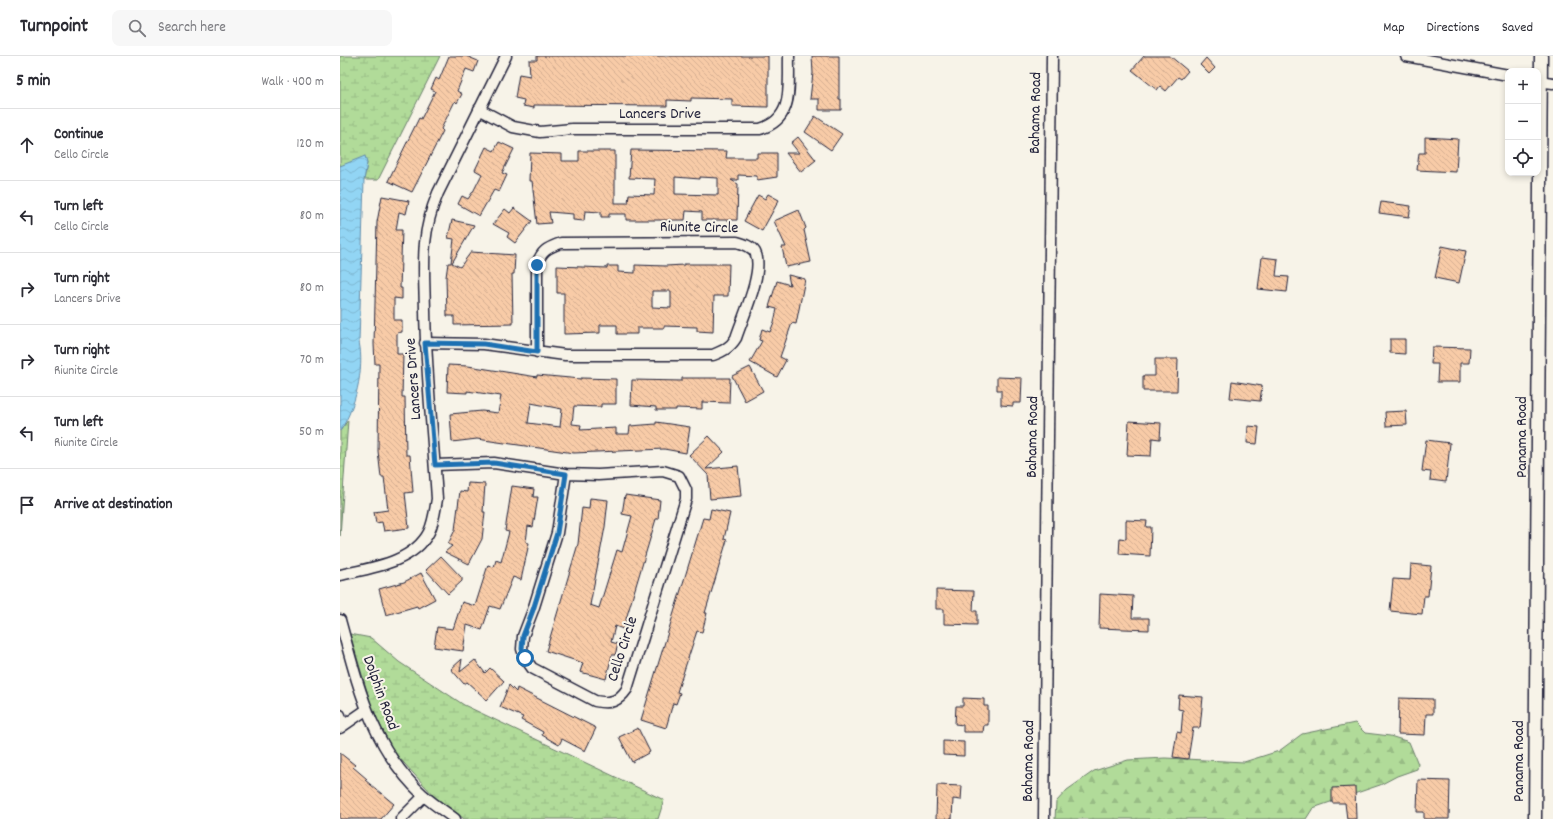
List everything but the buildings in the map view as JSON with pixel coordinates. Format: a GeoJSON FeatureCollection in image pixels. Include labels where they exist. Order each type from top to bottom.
{"type":"FeatureCollection","features":[{"type":"Feature","properties":{"kind":"street","name":"Lancers Drive"},"geometry":{"type":"LineString","coordinates":[[340,575],[379,566],[396,560],[422,543],[429,531],[435,515],[437,498],[425,343],[423,253],[425,233],[430,211],[438,193],[506,56]]}},
{"type":"Feature","properties":{"kind":"street","name":"Lancers Drive"},"geometry":{"type":"LineString","coordinates":[[479,109],[512,127],[540,132],[572,129],[760,129],[776,122],[784,112],[788,102],[789,56]]}},
{"type":"Feature","properties":{"kind":"street","name":"Bahama Road"},"geometry":{"type":"LineString","coordinates":[[1044,819],[1052,56]]}},
{"type":"Feature","properties":{"kind":"street"},"geometry":{"type":"LineString","coordinates":[[1406,56],[1505,74]]}},
{"type":"Feature","properties":{"kind":"street","name":"Panama Road"},"geometry":{"type":"LineString","coordinates":[[1540,68],[1541,56]]}},
{"type":"Feature","properties":{"kind":"street"},"geometry":{"type":"LineString","coordinates":[[1541,81],[1553,84]]}},
{"type":"Feature","properties":{"kind":"street","name":"Panama Road"},"geometry":{"type":"LineString","coordinates":[[1534,819],[1539,104]]}},
{"type":"Feature","properties":{"kind":"street","name":"Riunite Circle"},"geometry":{"type":"LineString","coordinates":[[425,343],[484,344],[537,352],[566,355],[713,355],[723,351],[731,345],[736,338],[758,274],[758,258],[755,251],[747,245],[737,242],[561,243],[550,247],[540,254],[537,265],[537,352]]}},
{"type":"Feature","properties":{"kind":"street","name":"Cello Circle"},"geometry":{"type":"LineString","coordinates":[[435,465],[494,463],[566,474],[598,475],[663,471],[679,476],[686,490],[686,499],[627,689],[621,698],[606,703],[595,701],[532,668],[525,658],[522,649],[523,636],[533,610],[557,533],[566,474]]}},
{"type":"Feature","properties":{"kind":"street","name":"Dolphin Road"},"geometry":{"type":"LineString","coordinates":[[340,620],[366,710],[388,754],[424,796],[455,819]]}},
{"type":"Feature","properties":{"kind":"street"},"geometry":{"type":"LineString","coordinates":[[341,723],[366,710]]}},
{"type":"Feature","properties":{"kind":"street"},"geometry":{"type":"LineString","coordinates":[[402,819],[424,796]]}},
{"type":"Feature","properties":{"kind":"green space"},"geometry":{"type":"Polygon","coordinates":[[[340,56],[440,56],[378,180],[364,180],[367,163],[340,166],[340,56]]]}},
{"type":"Feature","properties":{"kind":"green space"},"geometry":{"type":"Polygon","coordinates":[[[348,420],[340,536],[340,431],[348,420]]]}},
{"type":"Feature","properties":{"kind":"green space"},"geometry":{"type":"Polygon","coordinates":[[[350,634],[371,638],[399,662],[464,705],[664,800],[658,819],[464,819],[434,796],[393,751],[372,708],[350,634]]]}},
{"type":"Feature","properties":{"kind":"green space"},"geometry":{"type":"Polygon","coordinates":[[[1355,723],[1365,733],[1390,736],[1409,742],[1418,764],[1417,769],[1397,776],[1380,785],[1313,808],[1306,819],[1055,819],[1056,802],[1067,790],[1094,771],[1128,760],[1165,758],[1244,762],[1279,751],[1302,734],[1355,723]]]}},
{"type":"Feature","properties":{"kind":"water"},"geometry":{"type":"Polygon","coordinates":[[[365,156],[367,163],[364,180],[359,342],[361,353],[360,376],[350,412],[340,431],[340,166],[365,156]]]}},
{"type":"Feature","properties":{"kind":"route"},"geometry":{"type":"LineString","coordinates":[[525,658],[522,649],[523,636],[533,610],[557,533],[566,474],[494,463],[435,465],[425,343],[484,344],[537,352],[537,265]]}}]}
